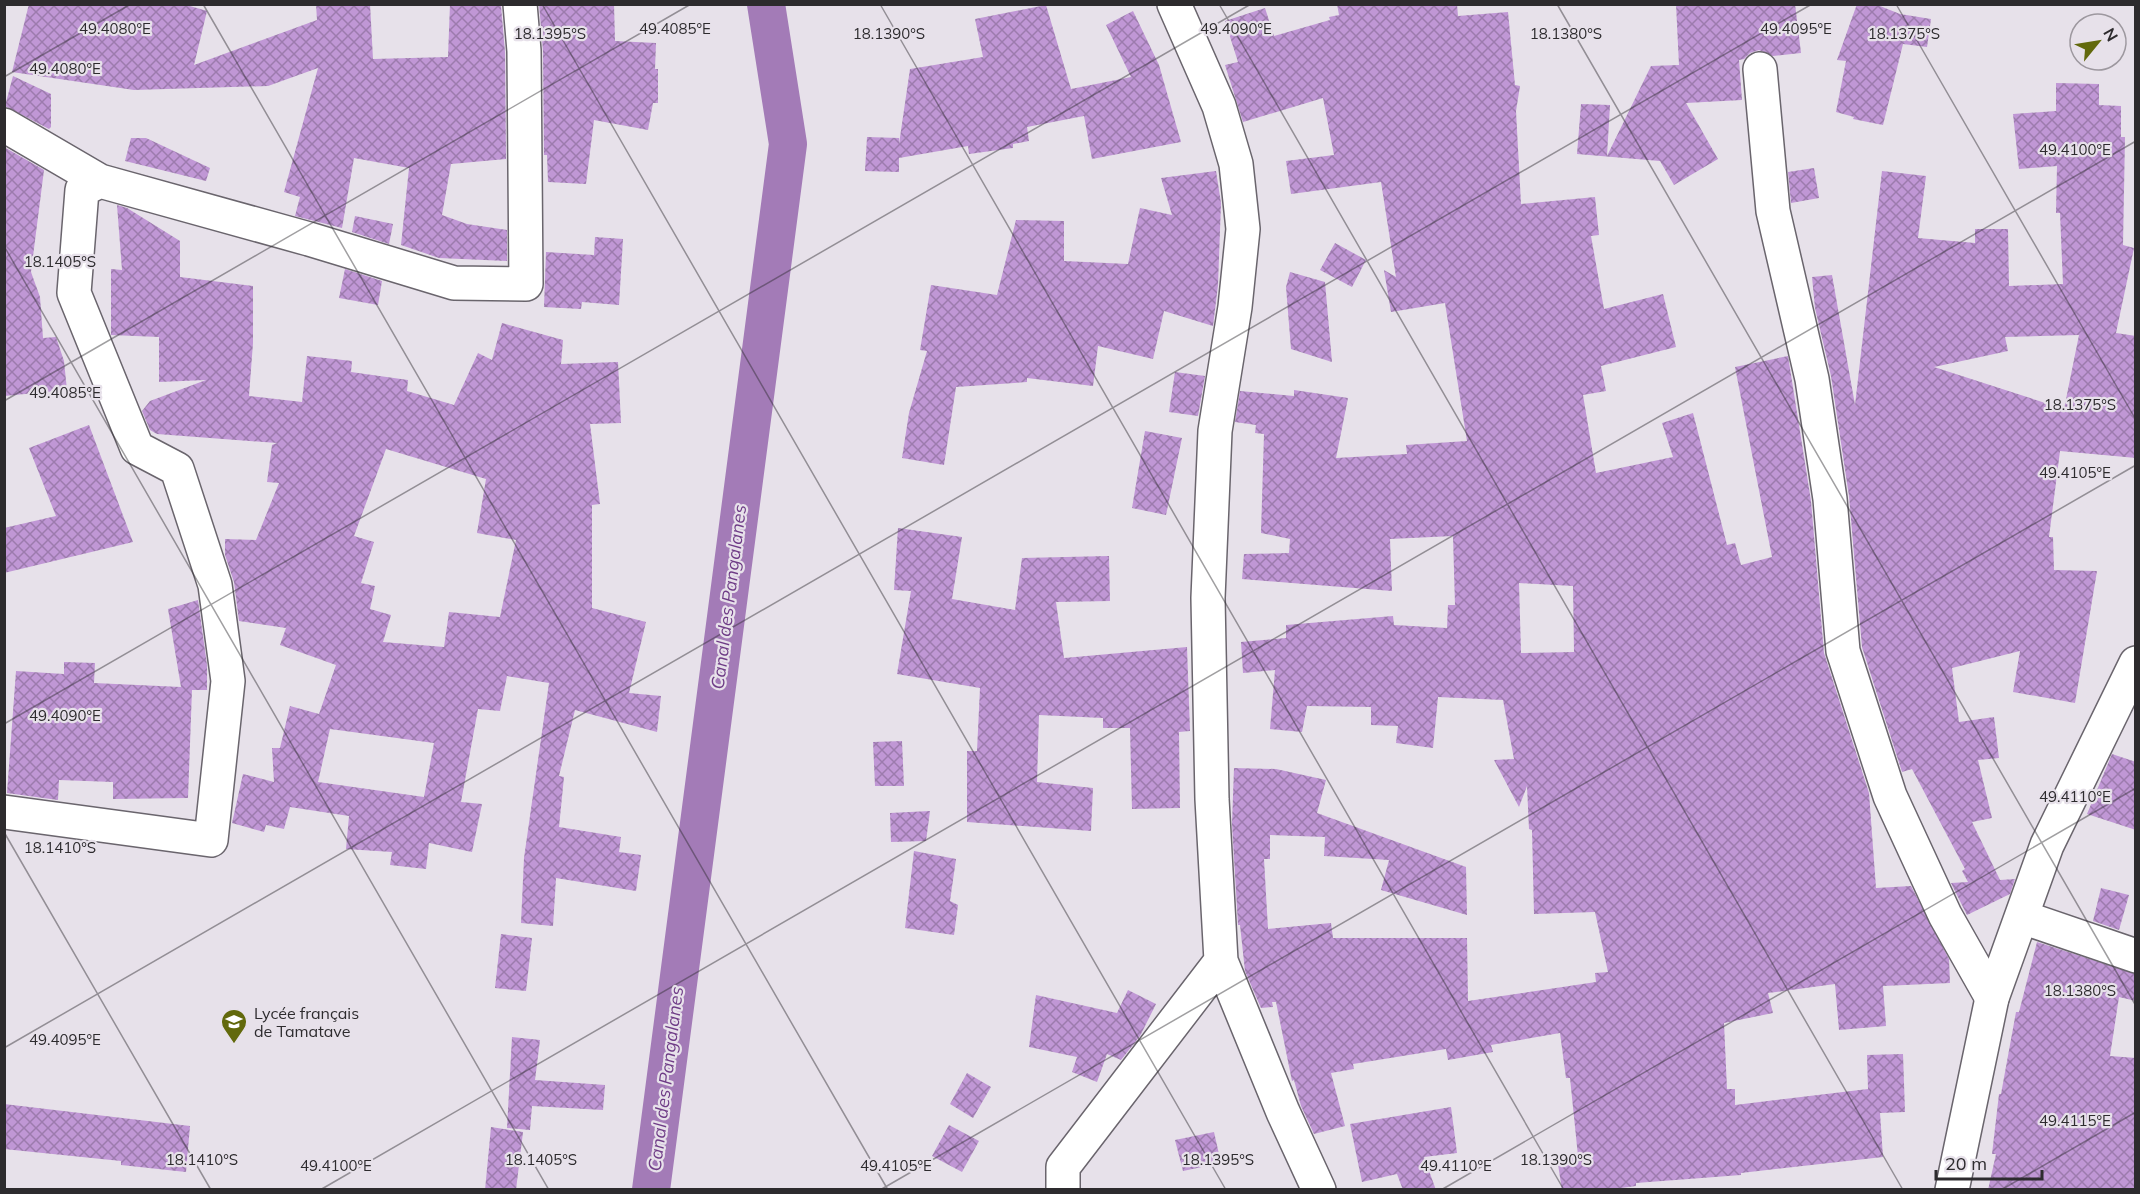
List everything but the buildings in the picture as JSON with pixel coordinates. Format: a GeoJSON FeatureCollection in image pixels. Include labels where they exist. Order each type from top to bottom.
{"type":"FeatureCollection","features":[{"type":"Feature","properties":{"kind":"street"},"geometry":{"type":"LineString","coordinates":[[4,124],[100,182],[309,239],[454,283],[526,284],[524,51],[520,4]]}},
{"type":"Feature","properties":{"kind":"street"},"geometry":{"type":"LineString","coordinates":[[1174,4],[1219,106],[1236,164],[1243,229],[1235,307],[1215,431],[1208,598],[1212,799],[1221,961],[1283,1112],[1320,1190]]}},
{"type":"Feature","properties":{"kind":"street"},"geometry":{"type":"LineString","coordinates":[[1760,69],[1773,211],[1812,380],[1830,499],[1843,651],[1890,796],[1946,915],[1992,998]]}},
{"type":"Feature","properties":{"kind":"street"},"geometry":{"type":"LineString","coordinates":[[4,812],[211,840],[228,681],[215,585],[177,469],[137,448],[74,293],[82,190],[100,182]]}},
{"type":"Feature","properties":{"kind":"street"},"geometry":{"type":"LineString","coordinates":[[1952,1190],[1992,998],[2046,845],[2136,663]]}},
{"type":"Feature","properties":{"kind":"street"},"geometry":{"type":"LineString","coordinates":[[2022,917],[2136,956]]}},
{"type":"Feature","properties":{"kind":"street"},"geometry":{"type":"LineString","coordinates":[[1063,1190],[1063,1167],[1221,961]]}},
{"type":"Feature","properties":{"kind":"waterway","name":"Canal des Pangalanes"},"geometry":{"type":"LineString","coordinates":[[651,1190],[788,144],[766,4]]}},
{"type":"Feature","properties":{"kind":"place","name":"Lycée français de Tamatave"},"geometry":{"type":"Point","coordinates":[234,1045]}}]}
